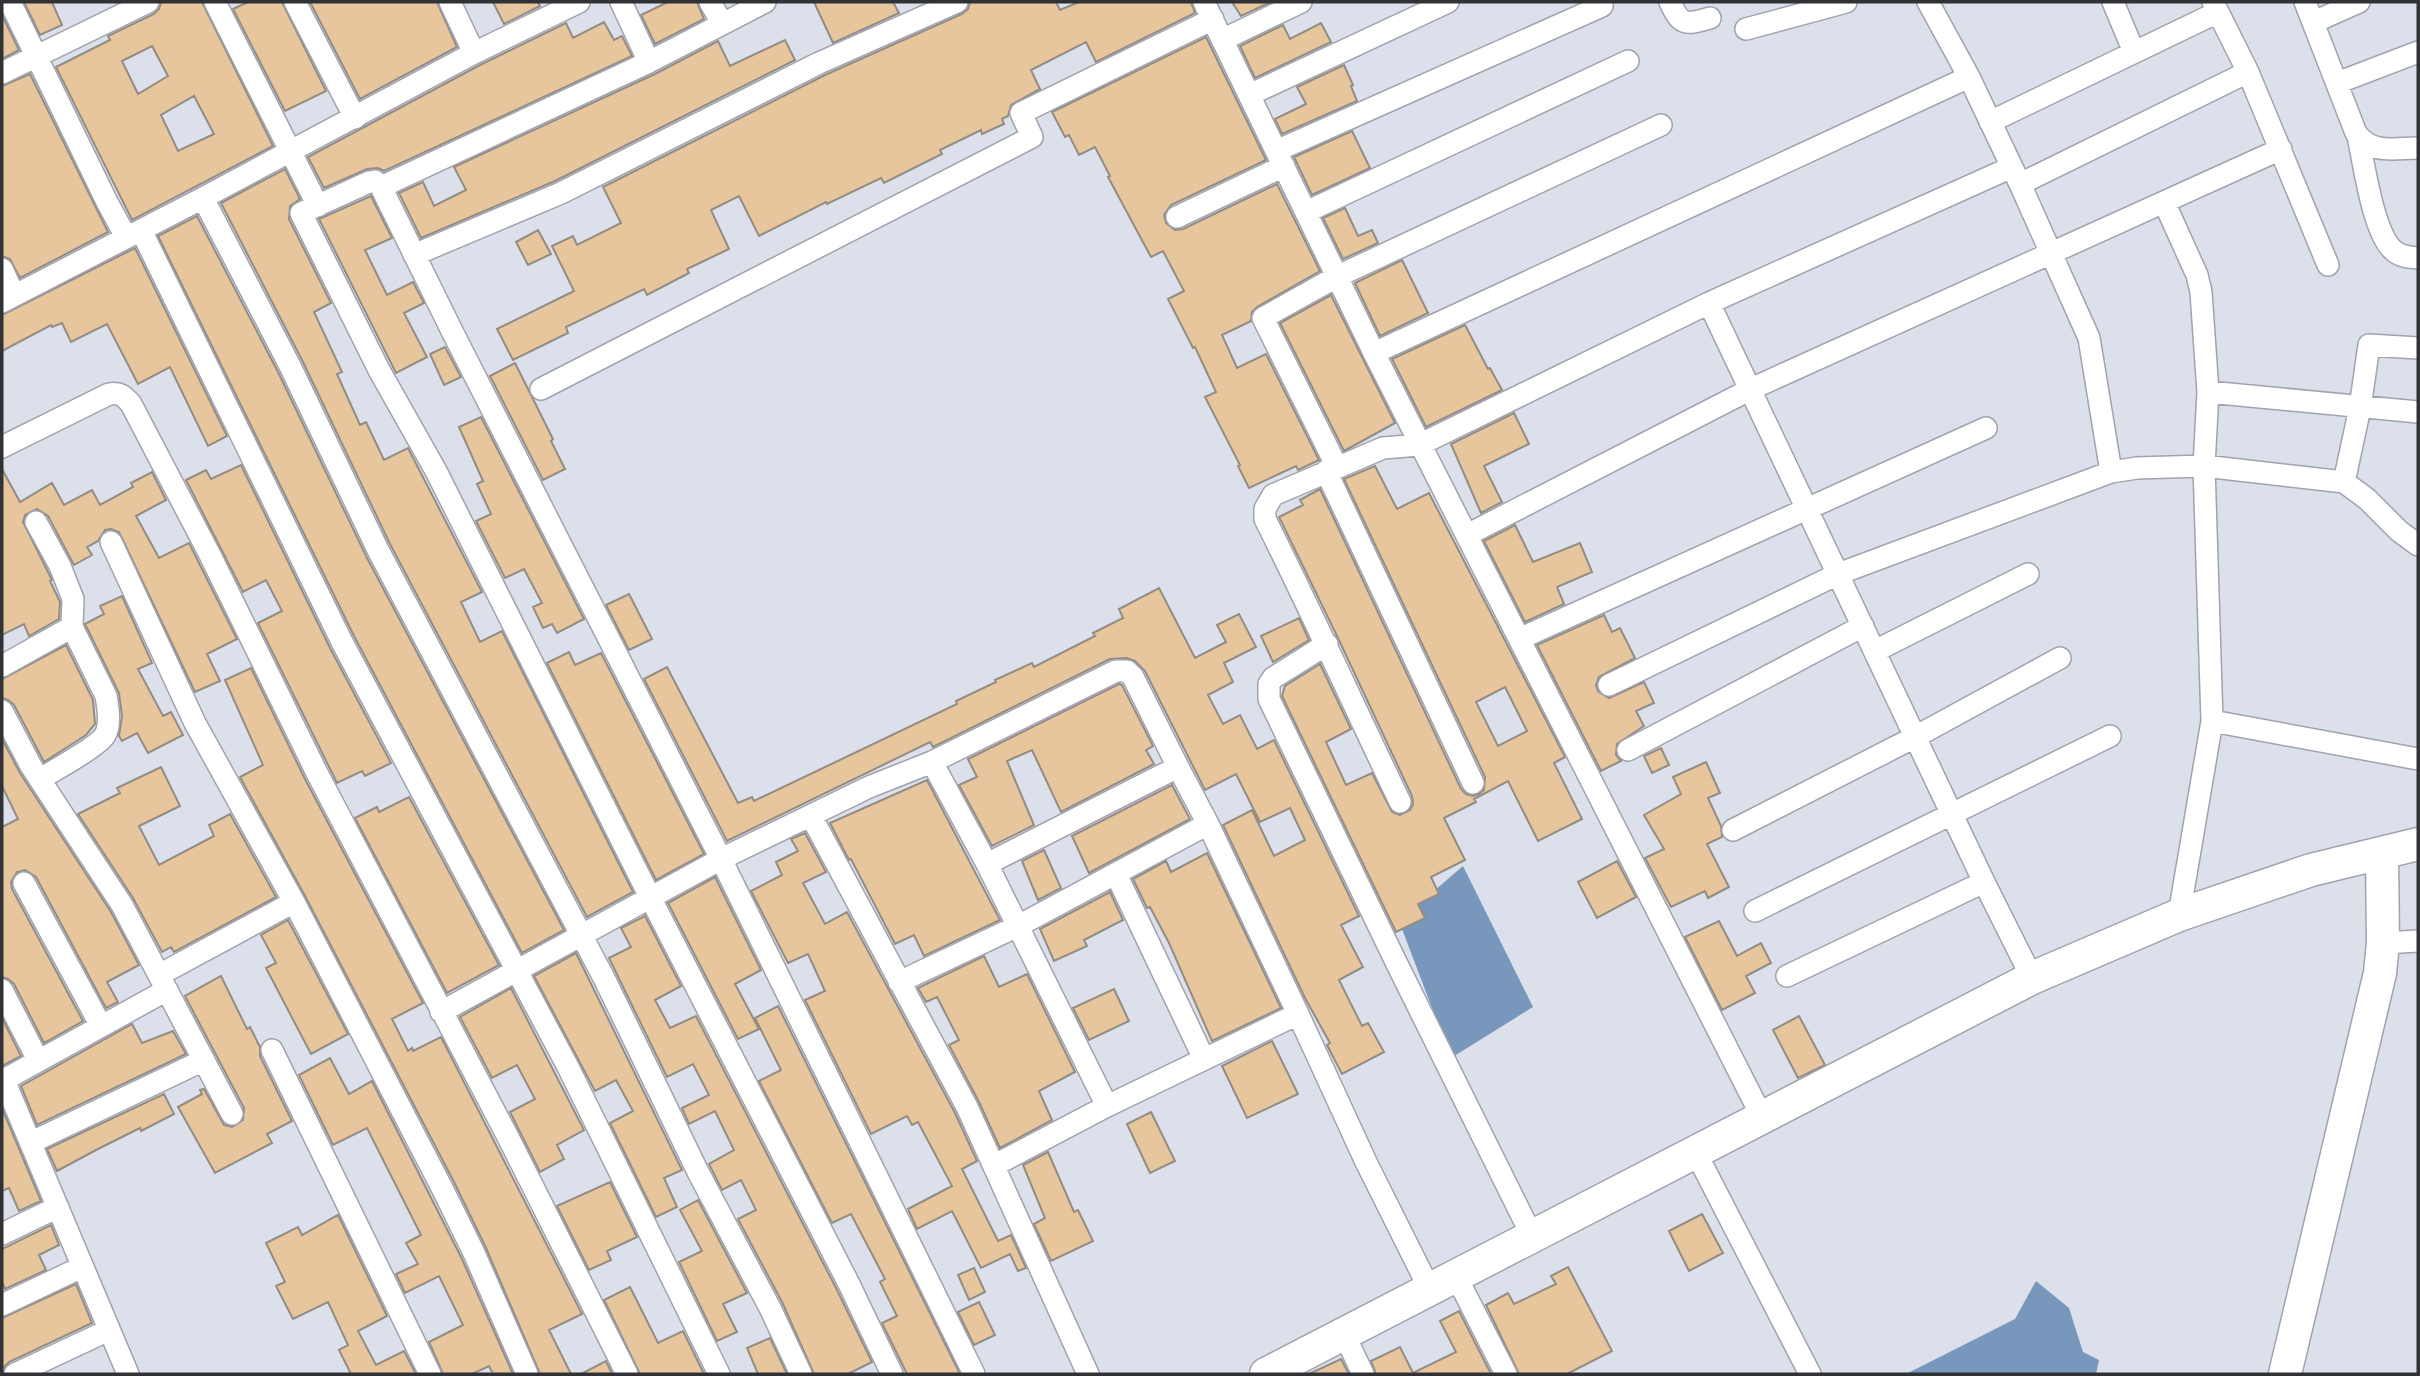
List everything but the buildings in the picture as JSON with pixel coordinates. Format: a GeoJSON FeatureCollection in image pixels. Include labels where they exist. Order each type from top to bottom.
{"type":"FeatureCollection","features":[{"type":"Feature","properties":{"kind":"street"},"geometry":{"type":"LineString","coordinates":[[10,2],[107,202],[134,234],[342,642],[518,971],[719,1374]]}},
{"type":"Feature","properties":{"kind":"street"},"geometry":{"type":"LineString","coordinates":[[2,73],[148,2]]}},
{"type":"Feature","properties":{"kind":"street"},"geometry":{"type":"LineString","coordinates":[[215,2],[317,206]]}},
{"type":"Feature","properties":{"kind":"street"},"geometry":{"type":"LineString","coordinates":[[295,2],[355,118]]}},
{"type":"Feature","properties":{"kind":"street"},"geometry":{"type":"LineString","coordinates":[[450,2],[474,53]]}},
{"type":"Feature","properties":{"kind":"street"},"geometry":{"type":"LineString","coordinates":[[2,269],[8,298],[355,118],[474,53],[547,9],[579,2]]}},
{"type":"Feature","properties":{"kind":"street"},"geometry":{"type":"LineString","coordinates":[[621,2],[649,62]]}},
{"type":"Feature","properties":{"kind":"street"},"geometry":{"type":"LineString","coordinates":[[710,2],[722,23]]}},
{"type":"Feature","properties":{"kind":"street"},"geometry":{"type":"LineString","coordinates":[[381,187],[649,62],[765,2]]}},
{"type":"Feature","properties":{"kind":"street"},"geometry":{"type":"LineString","coordinates":[[414,255],[561,193],[819,63],[957,2]]}},
{"type":"Feature","properties":{"kind":"street"},"geometry":{"type":"LineString","coordinates":[[1222,40],[1301,2]]}},
{"type":"Feature","properties":{"kind":"street"},"geometry":{"type":"LineString","coordinates":[[1249,95],[1448,2]]}},
{"type":"Feature","properties":{"kind":"street"},"geometry":{"type":"LineString","coordinates":[[1670,2],[1682,21],[1693,23],[1710,18]]}},
{"type":"Feature","properties":{"kind":"street"},"geometry":{"type":"LineString","coordinates":[[1746,29],[1846,2]]}},
{"type":"Feature","properties":{"kind":"street"},"geometry":{"type":"LineString","coordinates":[[1928,2],[1969,77],[2089,338],[2111,472]]}},
{"type":"Feature","properties":{"kind":"street"},"geometry":{"type":"LineString","coordinates":[[2113,2],[2134,52]]}},
{"type":"Feature","properties":{"kind":"street"},"geometry":{"type":"LineString","coordinates":[[2305,2],[2358,136],[2378,223],[2392,250],[2404,257],[2418,258]]}},
{"type":"Feature","properties":{"kind":"street"},"geometry":{"type":"LineString","coordinates":[[2314,23],[2359,2]]}},
{"type":"Feature","properties":{"kind":"street"},"geometry":{"type":"LineString","coordinates":[[1177,217],[1280,159],[1602,6]]}},
{"type":"Feature","properties":{"kind":"street"},"geometry":{"type":"LineString","coordinates":[[1990,122],[2134,52],[2215,7],[2248,72],[2328,265]]}},
{"type":"Feature","properties":{"kind":"street"},"geometry":{"type":"LineString","coordinates":[[541,389],[1032,137],[1021,113],[1208,11],[1419,444],[1762,1118]]}},
{"type":"Feature","properties":{"kind":"street"},"geometry":{"type":"LineString","coordinates":[[2337,83],[2418,52]]}},
{"type":"Feature","properties":{"kind":"street"},"geometry":{"type":"LineString","coordinates":[[1306,212],[1628,61]]}},
{"type":"Feature","properties":{"kind":"street"},"geometry":{"type":"LineString","coordinates":[[1400,802],[1265,519],[1265,509],[1273,495],[1383,448],[1419,444],[1709,303],[2016,176],[2248,72]]}},
{"type":"Feature","properties":{"kind":"street"},"geometry":{"type":"LineString","coordinates":[[1374,353],[1969,77]]}},
{"type":"Feature","properties":{"kind":"street"},"geometry":{"type":"LineString","coordinates":[[1473,783],[1263,318],[1338,276],[1661,125]]}},
{"type":"Feature","properties":{"kind":"street"},"geometry":{"type":"LineString","coordinates":[[2358,136],[2367,146],[2379,149],[2418,148]]}},
{"type":"Feature","properties":{"kind":"street"},"geometry":{"type":"LineString","coordinates":[[1467,535],[1751,389],[2281,149]]}},
{"type":"Feature","properties":{"kind":"street"},"geometry":{"type":"LineString","coordinates":[[892,1374],[849,1284],[650,897],[436,471],[379,370],[301,213],[369,182],[375,181],[381,187],[721,859],[974,1374]]}},
{"type":"Feature","properties":{"kind":"street"},"geometry":{"type":"LineString","coordinates":[[203,198],[291,368],[378,550],[604,978],[698,1172],[770,1308],[801,1374]]}},
{"type":"Feature","properties":{"kind":"street"},"geometry":{"type":"LineString","coordinates":[[2164,202],[2197,275],[2201,292],[2207,392],[2204,466],[2213,721],[2179,915]]}},
{"type":"Feature","properties":{"kind":"street"},"geometry":{"type":"LineString","coordinates":[[1709,303],[2032,978]]}},
{"type":"Feature","properties":{"kind":"street"},"geometry":{"type":"LineString","coordinates":[[2344,482],[2360,408],[2369,345],[2418,348]]}},
{"type":"Feature","properties":{"kind":"street"},"geometry":{"type":"LineString","coordinates":[[2207,392],[2418,412]]}},
{"type":"Feature","properties":{"kind":"street"},"geometry":{"type":"LineString","coordinates":[[2,447],[109,394],[124,396],[131,404],[210,555],[317,773],[509,1139],[627,1374]]}},
{"type":"Feature","properties":{"kind":"street"},"geometry":{"type":"LineString","coordinates":[[1519,639],[1986,428]]}},
{"type":"Feature","properties":{"kind":"street"},"geometry":{"type":"LineString","coordinates":[[1609,685],[1838,574],[2111,472],[2137,468],[2204,466],[2344,482],[2418,545]]}},
{"type":"Feature","properties":{"kind":"street"},"geometry":{"type":"LineString","coordinates":[[36,522],[60,566],[73,599],[72,627],[106,696],[108,729],[101,741],[40,779]]}},
{"type":"Feature","properties":{"kind":"street"},"geometry":{"type":"LineString","coordinates":[[111,542],[195,723],[294,902],[474,1253],[527,1374]]}},
{"type":"Feature","properties":{"kind":"street"},"geometry":{"type":"LineString","coordinates":[[1875,651],[2028,574]]}},
{"type":"Feature","properties":{"kind":"street"},"geometry":{"type":"LineString","coordinates":[[1628,750],[1863,626]]}},
{"type":"Feature","properties":{"kind":"street"},"geometry":{"type":"LineString","coordinates":[[2,666],[72,627]]}},
{"type":"Feature","properties":{"kind":"street"},"geometry":{"type":"LineString","coordinates":[[1327,645],[1273,678],[1269,684],[1269,699],[1533,1238]]}},
{"type":"Feature","properties":{"kind":"street"},"geometry":{"type":"LineString","coordinates":[[1733,830],[1915,737],[2060,658]]}},
{"type":"Feature","properties":{"kind":"street"},"geometry":{"type":"LineString","coordinates":[[441,1012],[721,859],[869,787],[932,762],[1106,675],[1127,671],[1133,677],[1208,824],[1366,1162],[1443,1283],[1506,1374]]}},
{"type":"Feature","properties":{"kind":"street"},"geometry":{"type":"LineString","coordinates":[[2,711],[40,779],[122,905],[232,1114]]}},
{"type":"Feature","properties":{"kind":"street"},"geometry":{"type":"LineString","coordinates":[[2213,721],[2418,759]]}},
{"type":"Feature","properties":{"kind":"street"},"geometry":{"type":"LineString","coordinates":[[1755,911],[2110,736]]}},
{"type":"Feature","properties":{"kind":"street"},"geometry":{"type":"LineString","coordinates":[[932,762],[988,863],[1107,1106]]}},
{"type":"Feature","properties":{"kind":"street"},"geometry":{"type":"LineString","coordinates":[[988,863],[1178,767]]}},
{"type":"Feature","properties":{"kind":"street"},"geometry":{"type":"LineString","coordinates":[[811,816],[967,1107],[1088,1374]]}},
{"type":"Feature","properties":{"kind":"street"},"geometry":{"type":"LineString","coordinates":[[899,982],[1018,926],[1208,824]]}},
{"type":"Feature","properties":{"kind":"street"},"geometry":{"type":"LineString","coordinates":[[1270,1373],[2032,978],[2179,915],[2311,870],[2418,844]]}},
{"type":"Feature","properties":{"kind":"street"},"geometry":{"type":"LineString","coordinates":[[2286,1374],[2376,986],[2383,943],[2382,854]]}},
{"type":"Feature","properties":{"kind":"street"},"geometry":{"type":"LineString","coordinates":[[1116,874],[1204,1059]]}},
{"type":"Feature","properties":{"kind":"street"},"geometry":{"type":"LineString","coordinates":[[1787,976],[1984,882]]}},
{"type":"Feature","properties":{"kind":"street"},"geometry":{"type":"LineString","coordinates":[[24,883],[102,1026]]}},
{"type":"Feature","properties":{"kind":"street"},"geometry":{"type":"LineString","coordinates":[[128,1374],[32,1142],[3,1080],[102,1026],[163,983],[294,902]]}},
{"type":"Feature","properties":{"kind":"street"},"geometry":{"type":"LineString","coordinates":[[2383,943],[2418,941]]}},
{"type":"Feature","properties":{"kind":"street"},"geometry":{"type":"LineString","coordinates":[[2,990],[38,1060]]}},
{"type":"Feature","properties":{"kind":"street"},"geometry":{"type":"LineString","coordinates":[[995,1165],[1107,1106],[1298,1014]]}},
{"type":"Feature","properties":{"kind":"street"},"geometry":{"type":"LineString","coordinates":[[272,1050],[430,1374]]}},
{"type":"Feature","properties":{"kind":"street"},"geometry":{"type":"LineString","coordinates":[[32,1142],[204,1060]]}},
{"type":"Feature","properties":{"kind":"street"},"geometry":{"type":"LineString","coordinates":[[1696,1153],[1810,1374]]}},
{"type":"Feature","properties":{"kind":"street"},"geometry":{"type":"LineString","coordinates":[[2,1234],[58,1206]]}},
{"type":"Feature","properties":{"kind":"street"},"geometry":{"type":"LineString","coordinates":[[2,1305],[82,1267]]}},
{"type":"Feature","properties":{"kind":"street"},"geometry":{"type":"LineString","coordinates":[[15,1374],[109,1330]]}},
{"type":"Feature","properties":{"kind":"street"},"geometry":{"type":"LineString","coordinates":[[1344,1334],[1363,1374]]}},
{"type":"Feature","properties":{"kind":"water"},"geometry":{"type":"Polygon","coordinates":[[[1463,866],[1533,1007],[1451,1058],[1399,921],[1463,866]]]}},
{"type":"Feature","properties":{"kind":"water"},"geometry":{"type":"Polygon","coordinates":[[[2036,1281],[2069,1308],[2083,1352],[2099,1360],[2096,1374],[1906,1374],[2015,1319],[2036,1281]]]}}]}
